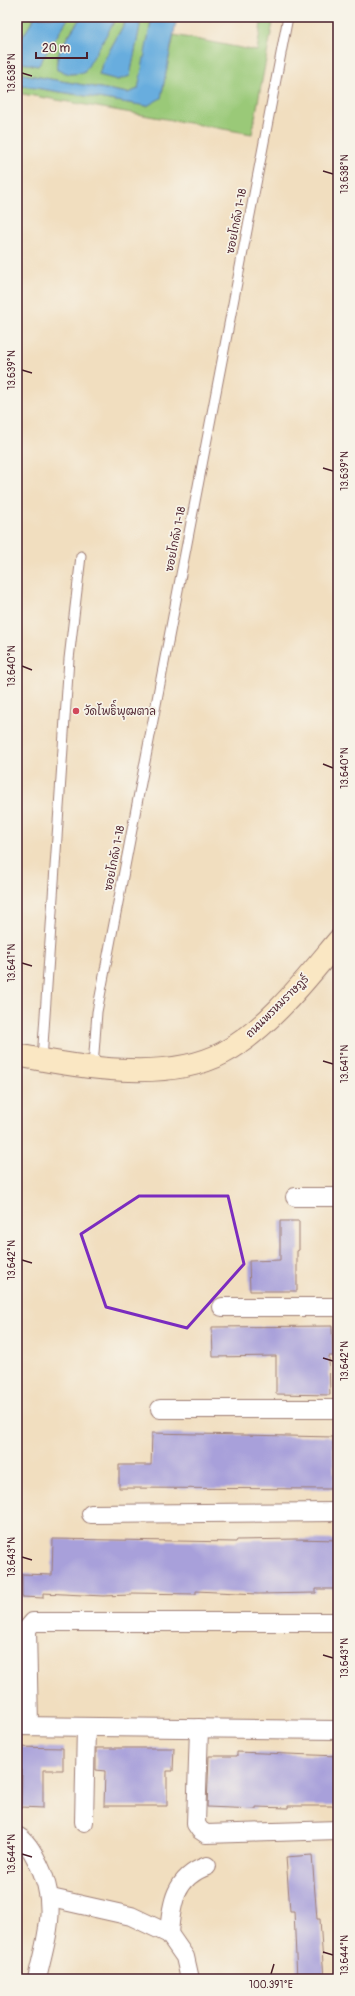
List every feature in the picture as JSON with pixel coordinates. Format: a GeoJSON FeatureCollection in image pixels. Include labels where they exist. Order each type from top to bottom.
{"type":"FeatureCollection","features":[{"type":"Feature","properties":{"kind":"street","name":"ถนนพรหมราษฎร์"},"geometry":{"type":"LineString","coordinates":[[17,1055],[42,1060],[122,1070],[165,1068],[194,1064],[223,1053],[249,1036],[280,1006],[338,941]]}},
{"type":"Feature","properties":{"kind":"street"},"geometry":{"type":"LineString","coordinates":[[295,1197],[338,1198]]}},
{"type":"Feature","properties":{"kind":"street"},"geometry":{"type":"LineString","coordinates":[[222,1307],[338,1307]]}},
{"type":"Feature","properties":{"kind":"street"},"geometry":{"type":"LineString","coordinates":[[160,1409],[338,1409]]}},
{"type":"Feature","properties":{"kind":"street"},"geometry":{"type":"LineString","coordinates":[[91,1514],[338,1512]]}},
{"type":"Feature","properties":{"kind":"street"},"geometry":{"type":"LineString","coordinates":[[338,1622],[33,1622],[27,1629],[23,1726],[338,1730]]}},
{"type":"Feature","properties":{"kind":"street"},"geometry":{"type":"LineString","coordinates":[[84,1822],[86,1727]]}},
{"type":"Feature","properties":{"kind":"street"},"geometry":{"type":"LineString","coordinates":[[199,1728],[196,1824],[200,1830],[206,1834],[338,1830]]}},
{"type":"Feature","properties":{"kind":"street"},"geometry":{"type":"LineString","coordinates":[[17,1836],[22,1838],[34,1854],[43,1872],[51,1898],[51,1919],[37,1979]]}},
{"type":"Feature","properties":{"kind":"street"},"geometry":{"type":"LineString","coordinates":[[169,1934],[171,1909],[184,1879],[194,1870],[207,1866]]}},
{"type":"Feature","properties":{"kind":"street"},"geometry":{"type":"LineString","coordinates":[[51,1898],[131,1916],[169,1934],[185,1957],[190,1979]]}},
{"type":"Feature","properties":{"kind":"lane","name":"ซอยโกดัง 1-18"},"geometry":{"type":"LineString","coordinates":[[93,1067],[96,1012],[288,17]]}},
{"type":"Feature","properties":{"kind":"lane"},"geometry":{"type":"LineString","coordinates":[[42,1060],[69,659],[81,556]]}},
{"type":"Feature","properties":{"kind":"highlighted area"},"geometry":{"type":"Polygon","coordinates":[[[139,1196],[228,1196],[244,1264],[187,1328],[106,1307],[81,1234],[139,1196]]]}},
{"type":"Feature","properties":{"kind":"green space"},"geometry":{"type":"Polygon","coordinates":[[[23,17],[35,17],[17,46],[17,28],[23,17]]]}},
{"type":"Feature","properties":{"kind":"green space"},"geometry":{"type":"Polygon","coordinates":[[[69,17],[81,17],[60,49],[57,70],[70,74],[83,73],[117,17],[128,17],[102,64],[99,75],[118,80],[130,76],[140,26],[138,17],[152,17],[139,89],[128,93],[17,73],[17,62],[38,66],[69,17]]]}},
{"type":"Feature","properties":{"kind":"green space"},"geometry":{"type":"Polygon","coordinates":[[[262,17],[274,17],[252,134],[17,93],[17,85],[147,106],[161,97],[174,35],[257,51],[262,17]]]}},
{"type":"Feature","properties":{"kind":"water"},"geometry":{"type":"Polygon","coordinates":[[[35,17],[69,17],[38,66],[17,62],[17,46],[35,17]]]}},
{"type":"Feature","properties":{"kind":"water"},"geometry":{"type":"Polygon","coordinates":[[[81,17],[117,17],[84,73],[70,74],[57,70],[58,56],[61,49],[81,17]]]}},
{"type":"Feature","properties":{"kind":"water"},"geometry":{"type":"Polygon","coordinates":[[[128,17],[138,17],[140,26],[130,76],[118,80],[99,75],[102,64],[128,17]]]}},
{"type":"Feature","properties":{"kind":"water"},"geometry":{"type":"Polygon","coordinates":[[[152,17],[177,17],[161,98],[147,106],[17,85],[17,73],[128,93],[138,89],[152,17]]]}},
{"type":"Feature","properties":{"kind":"building"},"geometry":{"type":"Polygon","coordinates":[[[280,1221],[299,1221],[297,1291],[250,1291],[249,1261],[280,1260],[280,1221]]]}},
{"type":"Feature","properties":{"kind":"building"},"geometry":{"type":"Polygon","coordinates":[[[332,1326],[333,1356],[329,1356],[330,1395],[276,1394],[276,1356],[213,1357],[212,1327],[332,1326]]]}},
{"type":"Feature","properties":{"kind":"building"},"geometry":{"type":"Polygon","coordinates":[[[152,1433],[333,1437],[334,1489],[119,1488],[119,1465],[151,1465],[152,1433]]]}},
{"type":"Feature","properties":{"kind":"building"},"geometry":{"type":"Polygon","coordinates":[[[53,1539],[236,1542],[237,1540],[338,1540],[338,1589],[316,1589],[316,1593],[258,1594],[196,1591],[196,1594],[131,1593],[131,1595],[103,1596],[43,1593],[43,1598],[22,1597],[22,1574],[52,1575],[53,1539]]]}},
{"type":"Feature","properties":{"kind":"building"},"geometry":{"type":"Polygon","coordinates":[[[17,1747],[63,1748],[63,1770],[43,1770],[43,1808],[21,1807],[22,1770],[17,1770],[17,1747]]]}},
{"type":"Feature","properties":{"kind":"building"},"geometry":{"type":"Polygon","coordinates":[[[96,1748],[174,1748],[173,1771],[167,1771],[167,1806],[104,1806],[105,1771],[96,1770],[96,1748]]]}},
{"type":"Feature","properties":{"kind":"building"},"geometry":{"type":"Polygon","coordinates":[[[237,1752],[338,1756],[338,1806],[288,1806],[288,1808],[256,1807],[256,1809],[207,1807],[209,1756],[237,1756],[237,1752]]]}},
{"type":"Feature","properties":{"kind":"building"},"geometry":{"type":"Polygon","coordinates":[[[312,1855],[317,1919],[320,1919],[324,1979],[297,1979],[294,1911],[290,1911],[286,1857],[312,1855]]]}},
{"type":"Feature","properties":{"kind":"place","name":"วัดโพธิ์พุฒตาล"},"geometry":{"type":"Point","coordinates":[76,711]}}]}
